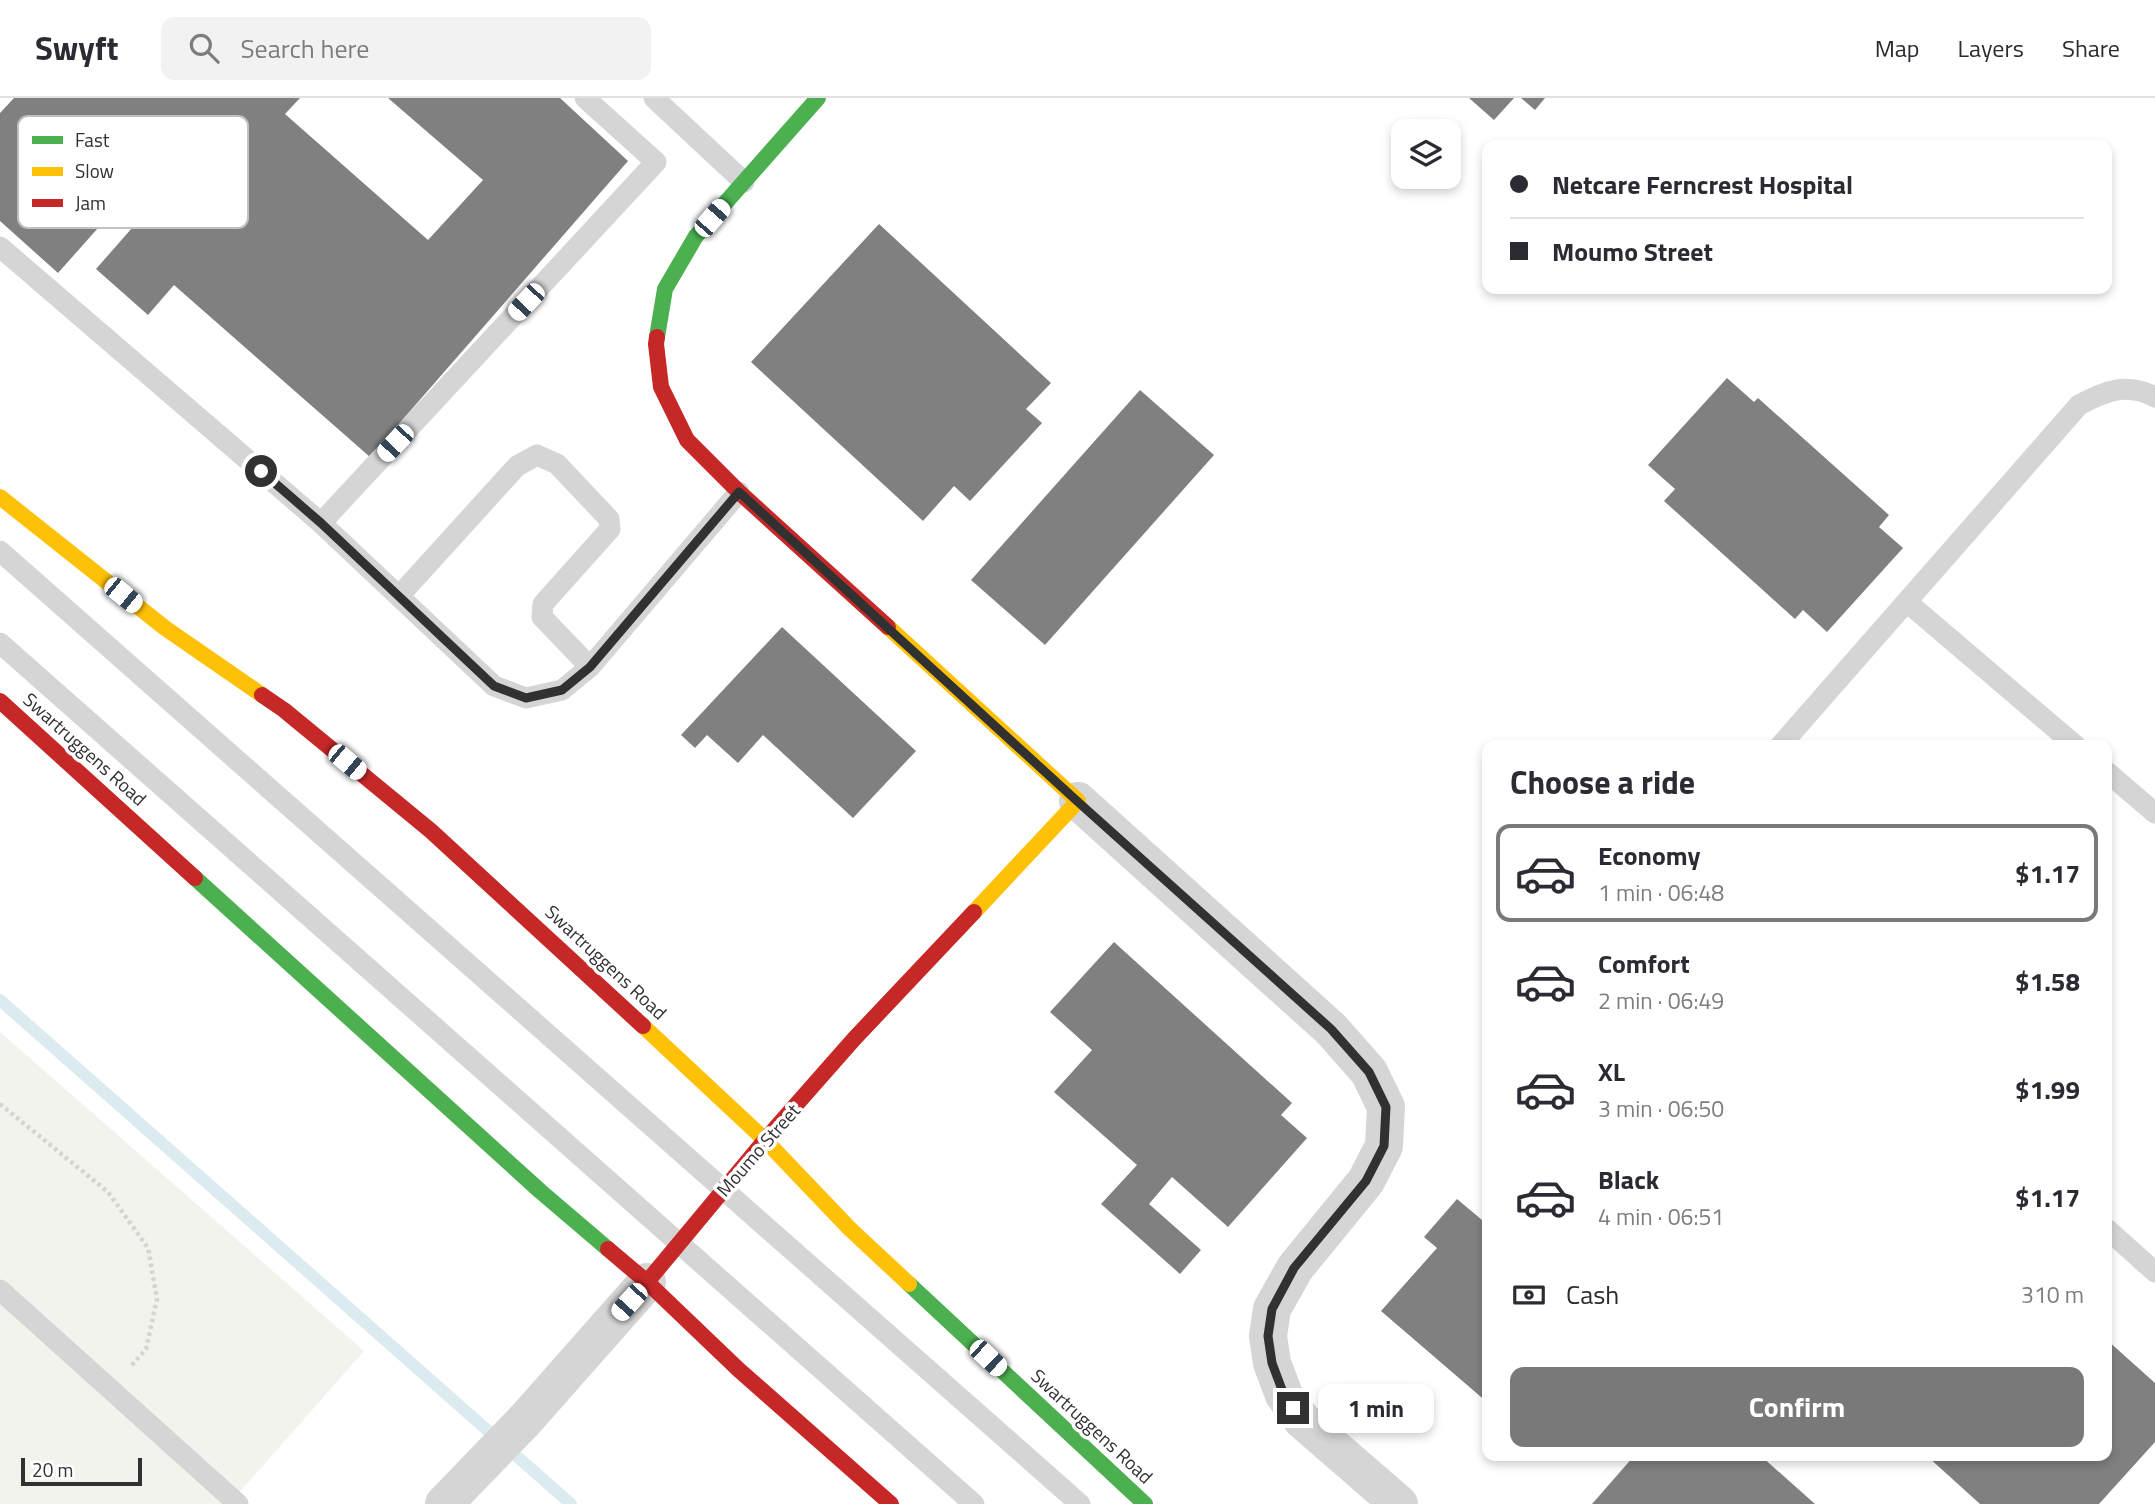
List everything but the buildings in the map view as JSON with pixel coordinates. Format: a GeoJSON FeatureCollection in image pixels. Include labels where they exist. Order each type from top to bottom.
{"type":"FeatureCollection","features":[{"type":"Feature","properties":{"kind":"main road"},"geometry":{"type":"LineString","coordinates":[[818,98],[696,236],[665,289],[656,344],[661,387],[687,440],[739,492],[1077,801]]}},
{"type":"Feature","properties":{"kind":"main road","name":"Swartruggens Road"},"geometry":{"type":"LineString","coordinates":[[0,497],[165,628],[284,710],[431,831],[593,977],[765,1140],[850,1229],[1145,1504]]}},
{"type":"Feature","properties":{"kind":"main road","name":"Swartruggens Road"},"geometry":{"type":"LineString","coordinates":[[0,701],[529,1181],[647,1282],[739,1370],[891,1504]]}},
{"type":"Feature","properties":{"kind":"main road","name":"Moumo Street"},"geometry":{"type":"LineString","coordinates":[[647,1282],[723,1189],[855,1039],[1077,801]]}},
{"type":"Feature","properties":{"kind":"street"},"geometry":{"type":"LineString","coordinates":[[1077,801],[1331,1029],[1369,1072],[1386,1107],[1384,1146],[1366,1181],[1294,1268],[1272,1309],[1268,1336],[1272,1363],[1284,1395],[1303,1420],[1399,1504]]}},
{"type":"Feature","properties":{"kind":"street","name":"Moumo Street"},"geometry":{"type":"LineString","coordinates":[[444,1504],[526,1419],[647,1282]]}},
{"type":"Feature","properties":{"kind":"lane"},"geometry":{"type":"LineString","coordinates":[[321,523],[656,162],[584,98]]}},
{"type":"Feature","properties":{"kind":"lane"},"geometry":{"type":"LineString","coordinates":[[654,98],[744,182]]}},
{"type":"Feature","properties":{"kind":"lane"},"geometry":{"type":"LineString","coordinates":[[0,247],[321,523],[494,686],[526,698],[562,690],[590,667],[739,492]]}},
{"type":"Feature","properties":{"kind":"lane"},"geometry":{"type":"LineString","coordinates":[[1785,740],[2079,405],[2118,389],[2141,390],[2155,397]]}},
{"type":"Feature","properties":{"kind":"lane"},"geometry":{"type":"LineString","coordinates":[[399,596],[517,466],[537,455],[557,464],[609,519],[610,529],[543,604],[542,617],[590,667]]}},
{"type":"Feature","properties":{"kind":"lane"},"geometry":{"type":"LineString","coordinates":[[0,551],[1080,1504]]}},
{"type":"Feature","properties":{"kind":"lane"},"geometry":{"type":"LineString","coordinates":[[1907,602],[2069,740]]}},
{"type":"Feature","properties":{"kind":"lane"},"geometry":{"type":"LineString","coordinates":[[0,643],[974,1504]]}},
{"type":"Feature","properties":{"kind":"lane"},"geometry":{"type":"LineString","coordinates":[[2112,775],[2150,799]]}},
{"type":"Feature","properties":{"kind":"lane"},"geometry":{"type":"LineString","coordinates":[[2112,1233],[2155,1272]]}},
{"type":"Feature","properties":{"kind":"lane"},"geometry":{"type":"LineString","coordinates":[[0,1290],[238,1504]]}},
{"type":"Feature","properties":{"kind":"path"},"geometry":{"type":"LineString","coordinates":[[0,1104],[108,1192],[148,1248],[157,1298],[146,1349],[109,1390]]}},
{"type":"Feature","properties":{"kind":"shaded area"},"geometry":{"type":"Polygon","coordinates":[[[0,1032],[364,1351],[229,1504],[0,1504],[0,1032]]]}},
{"type":"Feature","properties":{"kind":"waterway"},"geometry":{"type":"LineString","coordinates":[[0,1000],[571,1504]]}},
{"type":"Feature","properties":{"kind":"traffic: fast"},"geometry":{"type":"LineString","coordinates":[[657,337],[665,289],[696,236],[818,98]]}},
{"type":"Feature","properties":{"kind":"traffic: fast"},"geometry":{"type":"LineString","coordinates":[[195,878],[540,1191],[608,1249]]}},
{"type":"Feature","properties":{"kind":"traffic: fast"},"geometry":{"type":"LineString","coordinates":[[909,1284],[1145,1504]]}},
{"type":"Feature","properties":{"kind":"traffic: slow"},"geometry":{"type":"LineString","coordinates":[[0,497],[165,628],[262,695]]}},
{"type":"Feature","properties":{"kind":"traffic: slow"},"geometry":{"type":"LineString","coordinates":[[888,627],[1078,801],[974,912]]}},
{"type":"Feature","properties":{"kind":"traffic: slow"},"geometry":{"type":"LineString","coordinates":[[643,1026],[765,1140],[850,1229],[909,1284]]}},
{"type":"Feature","properties":{"kind":"traffic: jam"},"geometry":{"type":"LineString","coordinates":[[657,337],[661,387],[687,440],[739,492],[888,627]]}},
{"type":"Feature","properties":{"kind":"traffic: jam"},"geometry":{"type":"LineString","coordinates":[[262,695],[284,710],[431,831],[643,1026]]}},
{"type":"Feature","properties":{"kind":"traffic: jam"},"geometry":{"type":"LineString","coordinates":[[0,701],[195,878]]}},
{"type":"Feature","properties":{"kind":"traffic: jam"},"geometry":{"type":"LineString","coordinates":[[647,1282],[765,1140],[854,1039],[974,912]]}},
{"type":"Feature","properties":{"kind":"traffic: jam"},"geometry":{"type":"LineString","coordinates":[[608,1249],[647,1282],[739,1370],[891,1504]]}},
{"type":"Feature","properties":{"kind":"route"},"geometry":{"type":"LineString","coordinates":[[261,471],[321,523],[494,686],[526,698],[562,690],[590,667],[739,492],[1331,1029],[1369,1072],[1386,1107],[1384,1146],[1366,1181],[1294,1268],[1272,1309],[1268,1336],[1272,1363],[1284,1395],[1293,1408]]}}]}
